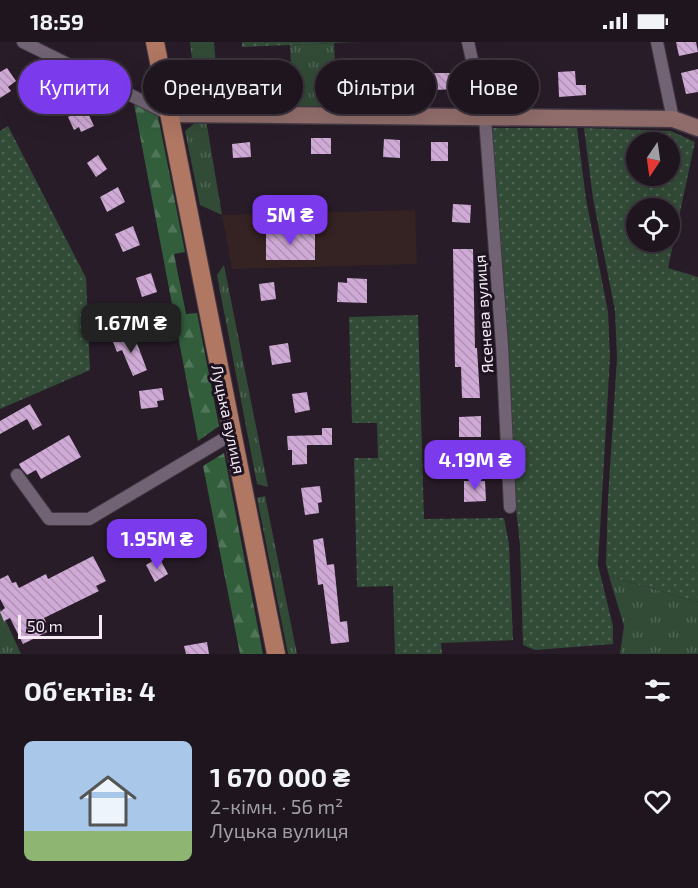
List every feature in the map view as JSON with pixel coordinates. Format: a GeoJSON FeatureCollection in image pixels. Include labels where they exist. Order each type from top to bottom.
{"type":"FeatureCollection","features":[{"type":"Feature","properties":{"kind":"main road","name":"Луцька вулиця"},"geometry":{"type":"LineString","coordinates":[[155,42],[158,60]]}},
{"type":"Feature","properties":{"kind":"main road","name":"Луцька вулиця"},"geometry":{"type":"LineString","coordinates":[[169,114],[276,654]]}},
{"type":"Feature","properties":{"kind":"street"},"geometry":{"type":"LineString","coordinates":[[23,42],[143,101]]}},
{"type":"Feature","properties":{"kind":"street","name":"Ясенева вулиця"},"geometry":{"type":"LineString","coordinates":[[468,42],[485,118],[502,345],[510,507]]}},
{"type":"Feature","properties":{"kind":"street"},"geometry":{"type":"LineString","coordinates":[[657,42],[673,118]]}},
{"type":"Feature","properties":{"kind":"street"},"geometry":{"type":"LineString","coordinates":[[169,114],[673,118],[698,128]]}},
{"type":"Feature","properties":{"kind":"street"},"geometry":{"type":"LineString","coordinates":[[17,475],[49,519],[89,519],[232,434]]}},
{"type":"Feature","properties":{"kind":"shaded area"},"geometry":{"type":"Polygon","coordinates":[[[415,210],[417,264],[232,269],[222,215],[415,210]]]}},
{"type":"Feature","properties":{"kind":"green space"},"geometry":{"type":"Polygon","coordinates":[[[190,42],[214,42],[215,60],[192,60],[190,42]]]}},
{"type":"Feature","properties":{"kind":"green space"},"geometry":{"type":"Polygon","coordinates":[[[242,42],[356,42],[242,47],[242,42]]]}},
{"type":"Feature","properties":{"kind":"green space"},"geometry":{"type":"Polygon","coordinates":[[[334,43],[335,60],[315,60],[315,106],[303,106],[303,60],[291,60],[290,45],[334,43]]]}},
{"type":"Feature","properties":{"kind":"green space"},"geometry":{"type":"Polygon","coordinates":[[[134,104],[143,108],[143,114],[158,116],[185,252],[174,254],[186,314],[197,313],[219,426],[198,441],[134,104]]]}},
{"type":"Feature","properties":{"kind":"green space"},"geometry":{"type":"Polygon","coordinates":[[[206,120],[222,215],[200,205],[185,131],[196,122],[206,120]]]}},
{"type":"Feature","properties":{"kind":"green space"},"geometry":{"type":"Polygon","coordinates":[[[8,126],[86,278],[90,370],[0,409],[0,131],[8,126]]]}},
{"type":"Feature","properties":{"kind":"green space"},"geometry":{"type":"Polygon","coordinates":[[[492,128],[577,128],[586,199],[608,312],[610,357],[598,565],[613,626],[613,644],[535,650],[523,645],[520,545],[492,128]]]}},
{"type":"Feature","properties":{"kind":"green space"},"geometry":{"type":"Polygon","coordinates":[[[584,128],[671,131],[673,132],[626,132],[626,186],[680,186],[680,135],[695,142],[680,212],[680,198],[626,198],[626,252],[671,252],[668,268],[698,277],[698,602],[609,576],[606,564],[617,358],[615,311],[593,198],[584,128]]]}},
{"type":"Feature","properties":{"kind":"green space"},"geometry":{"type":"Polygon","coordinates":[[[224,265],[268,487],[257,484],[217,275],[224,265]]]}},
{"type":"Feature","properties":{"kind":"green space"},"geometry":{"type":"Polygon","coordinates":[[[418,315],[424,519],[504,518],[509,544],[513,640],[441,643],[442,654],[395,654],[393,586],[357,587],[354,458],[378,458],[377,423],[352,423],[349,317],[418,315]]]}},
{"type":"Feature","properties":{"kind":"green space"},"geometry":{"type":"Polygon","coordinates":[[[224,453],[263,654],[240,654],[203,466],[224,453]]]}},
{"type":"Feature","properties":{"kind":"green space"},"geometry":{"type":"Polygon","coordinates":[[[265,496],[297,654],[288,654],[257,498],[265,496]]]}},
{"type":"Feature","properties":{"kind":"green space"},"geometry":{"type":"Polygon","coordinates":[[[609,576],[698,602],[698,654],[620,654],[624,626],[609,576]]]}},
{"type":"Feature","properties":{"kind":"green space"},"geometry":{"type":"Polygon","coordinates":[[[0,608],[21,654],[0,654],[0,608]]]}},
{"type":"Feature","properties":{"kind":"building"},"geometry":{"type":"Polygon","coordinates":[[[676,42],[696,42],[698,52],[679,56],[676,42]]]}},
{"type":"Feature","properties":{"kind":"building"},"geometry":{"type":"Polygon","coordinates":[[[7,68],[16,81],[8,87],[11,91],[0,98],[0,72],[7,68]]]}},
{"type":"Feature","properties":{"kind":"building"},"geometry":{"type":"Polygon","coordinates":[[[698,69],[698,92],[686,94],[681,73],[698,69]]]}},
{"type":"Feature","properties":{"kind":"building"},"geometry":{"type":"Polygon","coordinates":[[[575,71],[576,85],[586,85],[586,95],[559,97],[558,72],[575,71]]]}},
{"type":"Feature","properties":{"kind":"building"},"geometry":{"type":"Polygon","coordinates":[[[436,73],[448,73],[448,89],[436,90],[436,73]]]}},
{"type":"Feature","properties":{"kind":"building"},"geometry":{"type":"Polygon","coordinates":[[[75,114],[88,114],[94,126],[81,132],[79,127],[74,130],[68,117],[75,114]]]}},
{"type":"Feature","properties":{"kind":"building"},"geometry":{"type":"Polygon","coordinates":[[[311,138],[331,138],[331,154],[311,154],[311,138]]]}},
{"type":"Feature","properties":{"kind":"building"},"geometry":{"type":"Polygon","coordinates":[[[384,139],[400,140],[400,158],[383,157],[384,139]]]}},
{"type":"Feature","properties":{"kind":"building"},"geometry":{"type":"Polygon","coordinates":[[[250,142],[251,157],[233,158],[232,144],[250,142]]]}},
{"type":"Feature","properties":{"kind":"building"},"geometry":{"type":"Polygon","coordinates":[[[431,142],[448,142],[448,161],[431,161],[431,142]]]}},
{"type":"Feature","properties":{"kind":"building"},"geometry":{"type":"Polygon","coordinates":[[[98,155],[107,169],[96,177],[87,163],[98,155]]]}},
{"type":"Feature","properties":{"kind":"building"},"geometry":{"type":"Polygon","coordinates":[[[118,187],[125,202],[107,212],[100,197],[118,187]]]}},
{"type":"Feature","properties":{"kind":"building"},"geometry":{"type":"Polygon","coordinates":[[[453,204],[471,205],[470,223],[452,222],[453,204]]]}},
{"type":"Feature","properties":{"kind":"building"},"geometry":{"type":"Polygon","coordinates":[[[133,226],[140,245],[123,252],[115,234],[133,226]]]}},
{"type":"Feature","properties":{"kind":"building"},"geometry":{"type":"Polygon","coordinates":[[[266,233],[315,233],[315,260],[266,260],[266,233]]]}},
{"type":"Feature","properties":{"kind":"building"},"geometry":{"type":"Polygon","coordinates":[[[453,249],[473,249],[475,348],[477,348],[480,398],[462,398],[461,367],[455,367],[453,249]]]}},
{"type":"Feature","properties":{"kind":"building"},"geometry":{"type":"Polygon","coordinates":[[[151,273],[157,292],[142,297],[136,278],[151,273]]]}},
{"type":"Feature","properties":{"kind":"building"},"geometry":{"type":"Polygon","coordinates":[[[347,278],[367,279],[367,303],[337,302],[338,282],[347,283],[347,278]]]}},
{"type":"Feature","properties":{"kind":"building"},"geometry":{"type":"Polygon","coordinates":[[[274,282],[276,299],[261,301],[259,284],[274,282]]]}},
{"type":"Feature","properties":{"kind":"building"},"geometry":{"type":"Polygon","coordinates":[[[133,333],[147,370],[133,376],[122,350],[117,352],[113,342],[133,333]]]}},
{"type":"Feature","properties":{"kind":"building"},"geometry":{"type":"Polygon","coordinates":[[[288,343],[291,362],[272,365],[269,346],[288,343]]]}},
{"type":"Feature","properties":{"kind":"building"},"geometry":{"type":"Polygon","coordinates":[[[162,388],[164,400],[157,401],[158,407],[141,409],[139,391],[162,388]]]}},
{"type":"Feature","properties":{"kind":"building"},"geometry":{"type":"Polygon","coordinates":[[[307,392],[310,410],[295,413],[292,394],[307,392]]]}},
{"type":"Feature","properties":{"kind":"building"},"geometry":{"type":"Polygon","coordinates":[[[30,404],[42,425],[33,430],[27,419],[0,434],[0,421],[30,404]]]}},
{"type":"Feature","properties":{"kind":"building"},"geometry":{"type":"Polygon","coordinates":[[[481,416],[481,437],[459,437],[459,417],[481,416]]]}},
{"type":"Feature","properties":{"kind":"building"},"geometry":{"type":"Polygon","coordinates":[[[322,428],[332,428],[332,445],[307,445],[307,464],[292,465],[292,450],[288,450],[287,436],[322,435],[322,428]]]}},
{"type":"Feature","properties":{"kind":"building"},"geometry":{"type":"Polygon","coordinates":[[[69,435],[81,457],[41,479],[36,470],[27,475],[21,468],[19,464],[69,435]]]}},
{"type":"Feature","properties":{"kind":"building"},"geometry":{"type":"Polygon","coordinates":[[[464,481],[485,481],[486,501],[464,502],[464,481]]]}},
{"type":"Feature","properties":{"kind":"building"},"geometry":{"type":"Polygon","coordinates":[[[320,486],[322,502],[318,503],[319,513],[305,515],[301,488],[320,486]]]}},
{"type":"Feature","properties":{"kind":"building"},"geometry":{"type":"Polygon","coordinates":[[[323,538],[327,565],[334,564],[340,622],[347,621],[349,642],[331,644],[323,584],[318,585],[313,540],[323,538]]]}},
{"type":"Feature","properties":{"kind":"building"},"geometry":{"type":"Polygon","coordinates":[[[93,556],[106,581],[96,586],[99,591],[44,618],[46,622],[43,624],[47,632],[23,644],[10,618],[4,621],[0,612],[5,608],[0,599],[0,579],[8,575],[12,583],[16,582],[19,588],[46,574],[48,579],[93,556]]]}},
{"type":"Feature","properties":{"kind":"building"},"geometry":{"type":"Polygon","coordinates":[[[159,557],[168,574],[155,582],[146,565],[159,557]]]}},
{"type":"Feature","properties":{"kind":"building"},"geometry":{"type":"Polygon","coordinates":[[[207,642],[209,654],[186,654],[184,646],[207,642]]]}}]}
